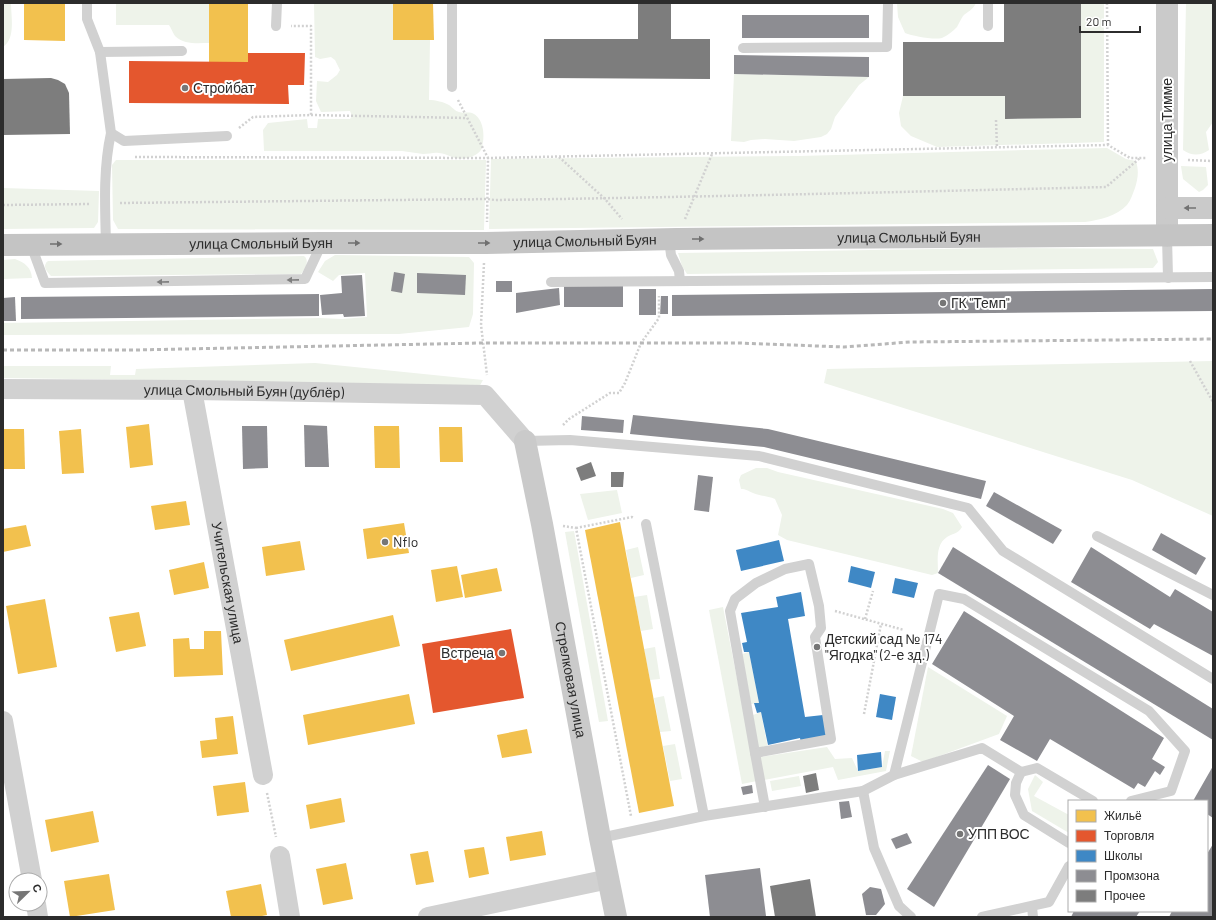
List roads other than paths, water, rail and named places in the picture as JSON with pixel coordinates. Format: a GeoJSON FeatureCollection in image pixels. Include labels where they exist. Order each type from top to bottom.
{"type":"FeatureCollection","features":[{"type":"Feature","properties":{"kind":"main road","name":"улица Смольный Буян"},"geometry":{"type":"LineString","coordinates":[[3,245],[486,243],[669,239],[1213,235]]}},
{"type":"Feature","properties":{"kind":"street","name":"улица Тимме"},"geometry":{"type":"LineString","coordinates":[[1167,3],[1167,236]]}},
{"type":"Feature","properties":{"kind":"street"},"geometry":{"type":"LineString","coordinates":[[1167,208],[1213,208]]}},
{"type":"Feature","properties":{"kind":"street","name":"улица Смольный Буян (дублёр)"},"geometry":{"type":"LineString","coordinates":[[3,389],[192,390],[486,386],[525,441]]}},
{"type":"Feature","properties":{"kind":"street","name":"Учительская улица"},"geometry":{"type":"LineString","coordinates":[[192,390],[263,775]]}},
{"type":"Feature","properties":{"kind":"street","name":"Стрелковая улица"},"geometry":{"type":"LineString","coordinates":[[525,441],[616,917]]}},
{"type":"Feature","properties":{"kind":"street"},"geometry":{"type":"LineString","coordinates":[[3,721],[31,872]]}},
{"type":"Feature","properties":{"kind":"street"},"geometry":{"type":"LineString","coordinates":[[280,856],[290,917]]}},
{"type":"Feature","properties":{"kind":"street"},"geometry":{"type":"LineString","coordinates":[[428,917],[609,879]]}},
{"type":"Feature","properties":{"kind":"lane"},"geometry":{"type":"LineString","coordinates":[[87,3],[87,19],[100,52],[111,133],[106,155],[106,244]]}},
{"type":"Feature","properties":{"kind":"lane"},"geometry":{"type":"LineString","coordinates":[[276,3],[276,26]]}},
{"type":"Feature","properties":{"kind":"lane"},"geometry":{"type":"LineString","coordinates":[[452,3],[452,87]]}},
{"type":"Feature","properties":{"kind":"lane"},"geometry":{"type":"LineString","coordinates":[[743,48],[887,47],[888,3]]}},
{"type":"Feature","properties":{"kind":"lane"},"geometry":{"type":"LineString","coordinates":[[988,3],[988,26]]}},
{"type":"Feature","properties":{"kind":"lane"},"geometry":{"type":"LineString","coordinates":[[100,52],[182,51]]}},
{"type":"Feature","properties":{"kind":"lane"},"geometry":{"type":"LineString","coordinates":[[111,133],[124,141],[227,136]]}},
{"type":"Feature","properties":{"kind":"lane"},"geometry":{"type":"LineString","coordinates":[[1167,236],[1168,278]]}},
{"type":"Feature","properties":{"kind":"lane"},"geometry":{"type":"LineString","coordinates":[[669,239],[671,255],[679,271],[678,281]]}},
{"type":"Feature","properties":{"kind":"lane"},"geometry":{"type":"LineString","coordinates":[[31,245],[46,283],[305,279],[322,243]]}},
{"type":"Feature","properties":{"kind":"lane"},"geometry":{"type":"LineString","coordinates":[[551,282],[1213,277]]}},
{"type":"Feature","properties":{"kind":"lane"},"geometry":{"type":"LineString","coordinates":[[525,441],[570,440],[759,456],[968,508],[1003,551],[1213,679]]}},
{"type":"Feature","properties":{"kind":"lane"},"geometry":{"type":"LineString","coordinates":[[646,524],[704,816]]}},
{"type":"Feature","properties":{"kind":"lane"},"geometry":{"type":"LineString","coordinates":[[1097,536],[1213,594]]}},
{"type":"Feature","properties":{"kind":"lane"},"geometry":{"type":"LineString","coordinates":[[755,753],[832,739],[815,637],[821,628],[819,606],[809,564],[785,569],[756,583],[735,599],[730,611],[764,807]]}},
{"type":"Feature","properties":{"kind":"lane"},"geometry":{"type":"LineString","coordinates":[[894,775],[939,594],[964,599],[1149,711],[1185,751],[1171,791],[1134,800]]}},
{"type":"Feature","properties":{"kind":"lane"},"geometry":{"type":"LineString","coordinates":[[600,838],[704,816],[863,791],[894,775],[982,748],[1021,772],[1037,768],[1091,800]]}},
{"type":"Feature","properties":{"kind":"lane"},"geometry":{"type":"LineString","coordinates":[[1021,772],[1016,783],[1014,795],[1024,815],[1068,842]]}},
{"type":"Feature","properties":{"kind":"lane"},"geometry":{"type":"LineString","coordinates":[[863,791],[874,848],[899,906],[911,917]]}},
{"type":"Feature","properties":{"kind":"lane"},"geometry":{"type":"LineString","coordinates":[[982,917],[1032,912],[1049,902],[1068,868]]}},
{"type":"Feature","properties":{"kind":"railway"},"geometry":{"type":"LineString","coordinates":[[3,350],[134,350],[482,343],[739,343],[844,347],[910,342],[1213,339]]}},
{"type":"Feature","properties":{"kind":"place","name":"Стройбат"},"geometry":{"type":"Point","coordinates":[185,88]}},
{"type":"Feature","properties":{"kind":"place","name":"ГК \"Темп\""},"geometry":{"type":"Point","coordinates":[943,303]}},
{"type":"Feature","properties":{"kind":"place","name":"Nflo"},"geometry":{"type":"Point","coordinates":[385,542]}},
{"type":"Feature","properties":{"kind":"place","name":"Детский сад № 174 \"Ягодка\" (2-е зд.)"},"geometry":{"type":"Point","coordinates":[817,647]}},
{"type":"Feature","properties":{"kind":"place","name":"Встреча"},"geometry":{"type":"Point","coordinates":[502,653]}},
{"type":"Feature","properties":{"kind":"place","name":"УПП ВОС"},"geometry":{"type":"Point","coordinates":[960,834]}}]}
